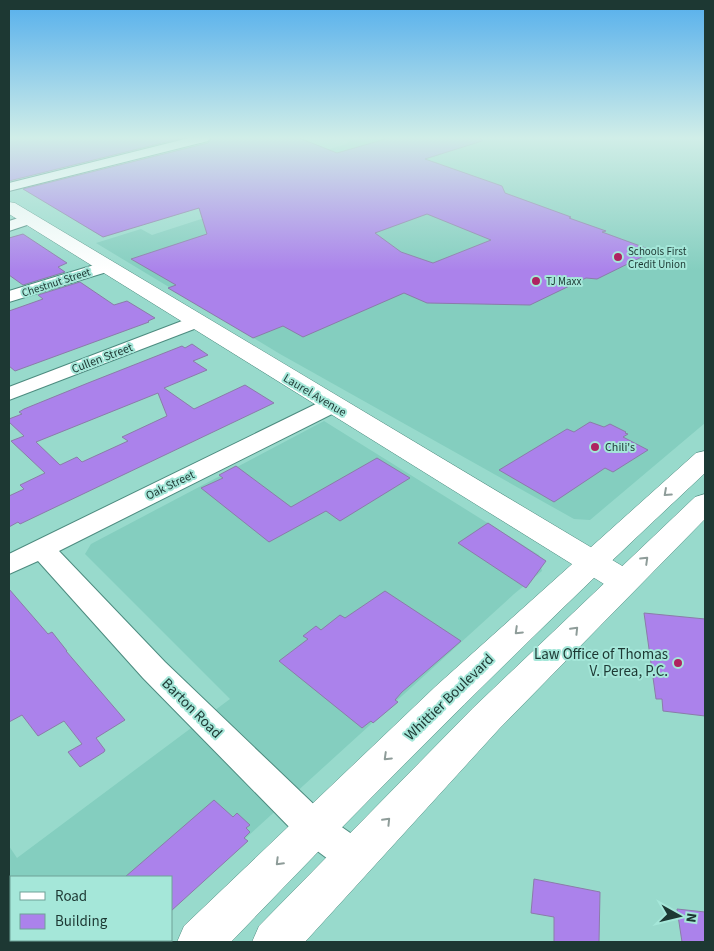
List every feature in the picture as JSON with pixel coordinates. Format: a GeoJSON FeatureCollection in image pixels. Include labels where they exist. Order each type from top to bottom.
{"type":"FeatureCollection","features":[{"type":"Feature","properties":{"kind":"main road","name":"Laurel Avenue"},"geometry":{"type":"LineString","coordinates":[[9,207],[104,267],[623,581]]}},
{"type":"Feature","properties":{"kind":"main road","name":"Whittier Boulevard"},"geometry":{"type":"LineString","coordinates":[[200,942],[313,828],[591,561],[705,459]]}},
{"type":"Feature","properties":{"kind":"main road"},"geometry":{"type":"LineString","coordinates":[[275,942],[353,856],[623,581],[705,503]]}},
{"type":"Feature","properties":{"kind":"street"},"geometry":{"type":"LineString","coordinates":[[9,187],[27,182]]}},
{"type":"Feature","properties":{"kind":"street"},"geometry":{"type":"LineString","coordinates":[[9,226],[28,220]]}},
{"type":"Feature","properties":{"kind":"street","name":"Chestnut Street"},"geometry":{"type":"LineString","coordinates":[[9,298],[104,267]]}},
{"type":"Feature","properties":{"kind":"street","name":"Cullen Street"},"geometry":{"type":"LineString","coordinates":[[9,394],[195,322]]}},
{"type":"Feature","properties":{"kind":"street","name":"Oak Street"},"geometry":{"type":"LineString","coordinates":[[9,565],[332,405]]}},
{"type":"Feature","properties":{"kind":"street","name":"Barton Road"},"geometry":{"type":"LineString","coordinates":[[42,549],[154,670],[313,828],[353,856]]}},
{"type":"Feature","properties":{"kind":"shaded area"},"geometry":{"type":"Polygon","coordinates":[[[281,182],[705,182],[705,423],[590,520],[574,519],[280,354],[96,243],[141,229],[152,235],[294,189],[281,182]]]}},
{"type":"Feature","properties":{"kind":"shaded area"},"geometry":{"type":"Polygon","coordinates":[[[324,421],[539,555],[542,571],[514,594],[172,905],[172,876],[10,876],[10,941],[132,941],[9,942],[9,846],[17,858],[230,699],[85,554],[91,544],[324,421]]]}},
{"type":"Feature","properties":{"kind":"building"},"geometry":{"type":"Polygon","coordinates":[[[50,182],[492,182],[502,186],[505,193],[571,217],[569,218],[654,251],[597,279],[586,278],[530,305],[427,303],[404,293],[303,337],[283,326],[253,338],[168,288],[176,285],[131,259],[207,234],[199,208],[103,237],[23,189],[50,182]],[[427,214],[375,233],[401,252],[433,263],[491,240],[427,214]]]}},
{"type":"Feature","properties":{"kind":"building"},"geometry":{"type":"Polygon","coordinates":[[[23,234],[67,263],[58,267],[65,272],[23,285],[9,275],[9,238],[23,234]]]}},
{"type":"Feature","properties":{"kind":"building"},"geometry":{"type":"Polygon","coordinates":[[[80,282],[114,305],[127,301],[155,318],[149,322],[15,371],[9,366],[9,311],[43,299],[38,295],[80,282]]]}},
{"type":"Feature","properties":{"kind":"building"},"geometry":{"type":"Polygon","coordinates":[[[192,344],[208,355],[193,361],[207,370],[164,388],[194,409],[245,385],[274,403],[20,524],[18,522],[9,527],[9,496],[24,489],[20,485],[45,473],[11,441],[24,436],[9,422],[9,419],[22,414],[19,412],[24,409],[88,383],[182,346],[185,348],[192,344]],[[158,393],[36,442],[60,465],[77,457],[82,462],[128,441],[122,437],[167,416],[158,393]]]}},
{"type":"Feature","properties":{"kind":"building"},"geometry":{"type":"Polygon","coordinates":[[[590,422],[604,427],[610,424],[628,434],[623,437],[648,450],[613,472],[605,468],[554,502],[499,470],[567,429],[574,432],[590,422]]]}},
{"type":"Feature","properties":{"kind":"building"},"geometry":{"type":"Polygon","coordinates":[[[377,458],[410,478],[340,521],[326,511],[269,542],[201,488],[223,478],[219,475],[236,466],[291,507],[377,458]]]}},
{"type":"Feature","properties":{"kind":"building"},"geometry":{"type":"Polygon","coordinates":[[[488,523],[546,561],[526,588],[458,543],[488,523]]]}},
{"type":"Feature","properties":{"kind":"building"},"geometry":{"type":"Polygon","coordinates":[[[9,589],[48,634],[52,632],[125,720],[96,738],[105,750],[104,752],[80,767],[68,752],[82,744],[64,721],[38,736],[22,715],[9,722],[9,589]]]}},
{"type":"Feature","properties":{"kind":"building"},"geometry":{"type":"Polygon","coordinates":[[[385,591],[461,641],[402,692],[395,700],[398,702],[373,723],[371,721],[362,728],[279,661],[308,639],[303,636],[316,626],[321,630],[340,615],[345,618],[385,591]]]}},
{"type":"Feature","properties":{"kind":"building"},"geometry":{"type":"Polygon","coordinates":[[[644,613],[705,619],[705,716],[663,711],[662,699],[656,699],[644,613]]]}},
{"type":"Feature","properties":{"kind":"building"},"geometry":{"type":"Polygon","coordinates":[[[214,800],[233,817],[237,813],[250,825],[246,828],[250,832],[244,838],[248,841],[172,910],[172,876],[126,876],[214,800]]]}},
{"type":"Feature","properties":{"kind":"building"},"geometry":{"type":"Polygon","coordinates":[[[534,879],[600,892],[599,942],[554,942],[554,917],[531,913],[534,879]]]}},
{"type":"Feature","properties":{"kind":"building"},"geometry":{"type":"Polygon","coordinates":[[[677,909],[705,912],[705,942],[682,942],[677,909]]]}},
{"type":"Feature","properties":{"kind":"place","name":"Schools First Credit Union"},"geometry":{"type":"Point","coordinates":[618,257]}},
{"type":"Feature","properties":{"kind":"place","name":"TJ Maxx"},"geometry":{"type":"Point","coordinates":[536,281]}},
{"type":"Feature","properties":{"kind":"place","name":"Chili's"},"geometry":{"type":"Point","coordinates":[595,447]}},
{"type":"Feature","properties":{"kind":"place","name":"Law Office of Thomas V. Perea, P.C."},"geometry":{"type":"Point","coordinates":[678,663]}}]}
